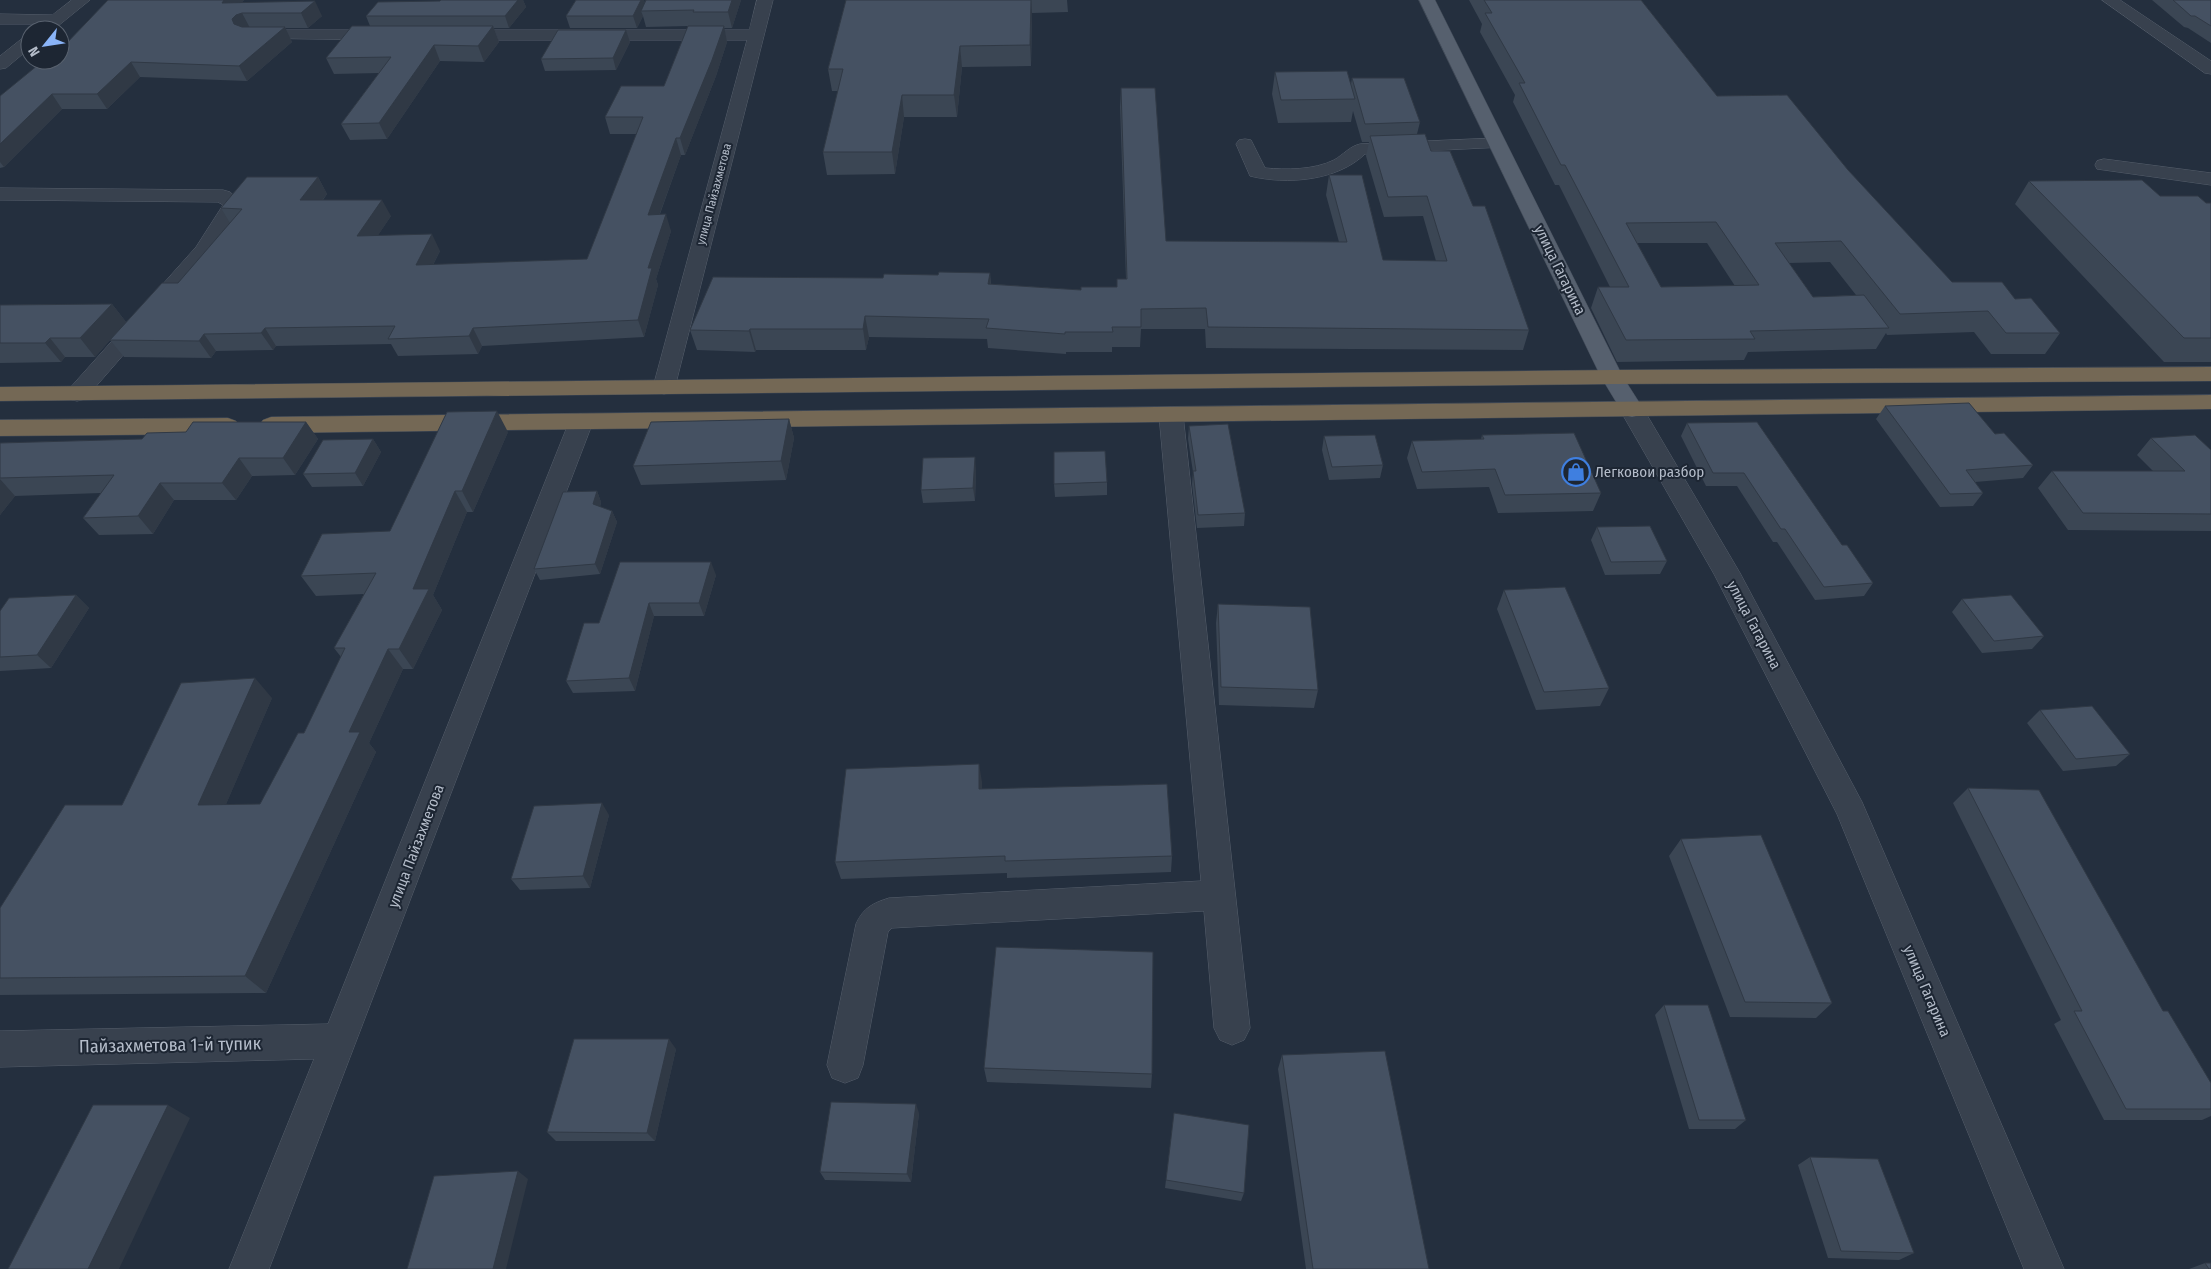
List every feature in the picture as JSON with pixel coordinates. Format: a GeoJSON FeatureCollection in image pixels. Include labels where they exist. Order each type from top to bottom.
{"type":"FeatureCollection","features":[{"type":"Feature","properties":{"kind":"highway"},"geometry":{"type":"LineString","coordinates":[[0,394],[1612,377],[2211,374]]}},
{"type":"Feature","properties":{"kind":"highway"},"geometry":{"type":"LineString","coordinates":[[0,428],[2211,402]]}},
{"type":"Feature","properties":{"kind":"main road","name":"улица Гагарина"},"geometry":{"type":"LineString","coordinates":[[1427,0],[1612,377],[1632,410]]}},
{"type":"Feature","properties":{"kind":"street"},"geometry":{"type":"LineString","coordinates":[[0,19],[56,20],[82,0]]}},
{"type":"Feature","properties":{"kind":"street","name":"улица Пайзахметова"},"geometry":{"type":"LineString","coordinates":[[664,387],[765,0]]}},
{"type":"Feature","properties":{"kind":"street"},"geometry":{"type":"LineString","coordinates":[[2110,0],[2211,69]]}},
{"type":"Feature","properties":{"kind":"street"},"geometry":{"type":"LineString","coordinates":[[250,35],[399,35]]}},
{"type":"Feature","properties":{"kind":"street"},"geometry":{"type":"LineString","coordinates":[[448,35],[756,35]]}},
{"type":"Feature","properties":{"kind":"street"},"geometry":{"type":"LineString","coordinates":[[0,64],[20,48]]}},
{"type":"Feature","properties":{"kind":"street"},"geometry":{"type":"LineString","coordinates":[[1245,144],[1257,172],[1267,175],[1328,169],[1350,159],[1360,149],[1497,143]]}},
{"type":"Feature","properties":{"kind":"street"},"geometry":{"type":"LineString","coordinates":[[2104,166],[2211,179]]}},
{"type":"Feature","properties":{"kind":"street"},"geometry":{"type":"LineString","coordinates":[[0,194],[222,196],[233,204],[204,250],[77,394]]}},
{"type":"Feature","properties":{"kind":"street","name":"улица Гагарина"},"geometry":{"type":"LineString","coordinates":[[1632,410],[1727,573],[1851,811],[2044,1269]]}},
{"type":"Feature","properties":{"kind":"street"},"geometry":{"type":"LineString","coordinates":[[1171,415],[1232,1028]]}},
{"type":"Feature","properties":{"kind":"street","name":"улица Пайзахметова"},"geometry":{"type":"LineString","coordinates":[[248,1269],[339,1042],[581,422]]}},
{"type":"Feature","properties":{"kind":"street"},"geometry":{"type":"LineString","coordinates":[[845,1065],[873,924],[882,915],[889,912],[1219,895]]}},
{"type":"Feature","properties":{"kind":"street","name":"Пайзахметова 1-й тупик"},"geometry":{"type":"LineString","coordinates":[[0,1048],[339,1042]]}},
{"type":"Feature","properties":{"kind":"building"},"geometry":{"type":"Polygon","coordinates":[[[108,0],[224,0],[222,3],[315,1],[301,13],[242,13],[236,15],[232,19],[234,24],[242,27],[285,27],[239,66],[131,62],[97,94],[52,94],[0,144],[0,96],[32,70],[70,70],[70,40],[108,0]]]}},
{"type":"Feature","properties":{"kind":"building"},"geometry":{"type":"Polygon","coordinates":[[[518,0],[505,16],[366,16],[378,2],[518,0]]]}},
{"type":"Feature","properties":{"kind":"building"},"geometry":{"type":"Polygon","coordinates":[[[576,0],[641,0],[633,16],[566,16],[576,0]]]}},
{"type":"Feature","properties":{"kind":"building"},"geometry":{"type":"Polygon","coordinates":[[[646,0],[732,0],[728,12],[693,12],[694,10],[641,11],[646,0]]]}},
{"type":"Feature","properties":{"kind":"building"},"geometry":{"type":"Polygon","coordinates":[[[846,0],[1031,0],[1030,45],[960,46],[954,95],[902,95],[892,152],[823,152],[843,69],[828,69],[846,0]]]}},
{"type":"Feature","properties":{"kind":"building"},"geometry":{"type":"Polygon","coordinates":[[[1484,0],[1641,0],[1717,96],[1787,95],[1848,170],[1952,282],[2002,282],[2015,299],[2031,298],[2060,333],[2006,333],[1988,311],[1900,314],[1841,241],[1775,243],[1813,297],[1864,295],[1889,328],[1750,331],[1755,339],[1626,340],[1598,287],[1629,287],[1565,165],[1561,165],[1519,83],[1525,83],[1485,13],[1492,13],[1484,0]],[[1716,222],[1626,223],[1661,287],[1759,285],[1716,222]]]}},
{"type":"Feature","properties":{"kind":"building"},"geometry":{"type":"Polygon","coordinates":[[[2173,0],[2211,0],[2211,26],[2195,16],[2191,16],[2173,0]]]}},
{"type":"Feature","properties":{"kind":"building"},"geometry":{"type":"Polygon","coordinates":[[[352,26],[493,26],[478,46],[434,45],[379,123],[341,124],[391,57],[326,58],[352,26]]]}},
{"type":"Feature","properties":{"kind":"building"},"geometry":{"type":"Polygon","coordinates":[[[688,26],[724,26],[680,138],[676,138],[648,215],[666,214],[648,268],[652,268],[638,320],[473,328],[469,336],[388,339],[395,326],[265,328],[261,333],[204,334],[199,341],[110,340],[162,283],[178,283],[242,209],[221,208],[247,177],[318,177],[300,200],[382,200],[357,236],[432,234],[416,265],[587,259],[643,117],[605,117],[621,86],[664,86],[688,26]]]}},
{"type":"Feature","properties":{"kind":"building"},"geometry":{"type":"Polygon","coordinates":[[[558,30],[626,30],[613,58],[541,59],[558,30]]]}},
{"type":"Feature","properties":{"kind":"building"},"geometry":{"type":"Polygon","coordinates":[[[1347,71],[1355,99],[1281,100],[1275,72],[1347,71]]]}},
{"type":"Feature","properties":{"kind":"building"},"geometry":{"type":"Polygon","coordinates":[[[1352,78],[1404,78],[1420,122],[1365,124],[1352,78]]]}},
{"type":"Feature","properties":{"kind":"building"},"geometry":{"type":"Polygon","coordinates":[[[1121,88],[1155,88],[1166,241],[1347,242],[1329,175],[1362,175],[1383,260],[1447,261],[1427,196],[1388,197],[1370,136],[1425,134],[1431,151],[1450,151],[1473,206],[1485,206],[1529,330],[1208,327],[1206,308],[1141,309],[1141,327],[1112,327],[1113,332],[1065,332],[1065,334],[986,328],[989,319],[865,316],[863,329],[690,330],[713,277],[883,278],[884,274],[938,275],[939,272],[990,273],[988,284],[1081,290],[1081,287],[1117,287],[1117,279],[1127,279],[1121,88]]]}},
{"type":"Feature","properties":{"kind":"building"},"geometry":{"type":"Polygon","coordinates":[[[2142,180],[2160,196],[2198,196],[2206,203],[2211,203],[2211,338],[2184,338],[2029,181],[2142,180]]]}},
{"type":"Feature","properties":{"kind":"building"},"geometry":{"type":"Polygon","coordinates":[[[112,304],[80,338],[50,338],[45,343],[0,343],[0,305],[112,304]]]}},
{"type":"Feature","properties":{"kind":"building"},"geometry":{"type":"Polygon","coordinates":[[[1969,403],[1995,434],[2004,433],[2033,465],[1966,470],[1983,493],[1950,494],[1885,406],[1969,403]]]}},
{"type":"Feature","properties":{"kind":"building"},"geometry":{"type":"Polygon","coordinates":[[[497,411],[462,491],[455,491],[413,589],[429,589],[399,649],[388,649],[349,732],[360,732],[245,976],[0,978],[0,908],[65,805],[122,805],[181,683],[255,678],[198,805],[260,804],[298,733],[304,733],[345,648],[334,648],[376,573],[301,576],[322,534],[390,531],[447,412],[497,411]]]}},
{"type":"Feature","properties":{"kind":"building"},"geometry":{"type":"Polygon","coordinates":[[[789,419],[781,461],[633,466],[651,422],[789,419]]]}},
{"type":"Feature","properties":{"kind":"building"},"geometry":{"type":"Polygon","coordinates":[[[193,422],[306,422],[283,458],[239,458],[222,483],[160,483],[138,516],[83,518],[114,475],[0,478],[0,443],[142,439],[147,433],[186,432],[193,422]]]}},
{"type":"Feature","properties":{"kind":"building"},"geometry":{"type":"Polygon","coordinates":[[[1757,422],[1842,545],[1847,545],[1873,583],[1824,587],[1785,529],[1781,529],[1744,473],[1713,473],[1687,423],[1757,422]]]}},
{"type":"Feature","properties":{"kind":"building"},"geometry":{"type":"Polygon","coordinates":[[[1228,424],[1245,513],[1198,515],[1193,471],[1196,471],[1189,426],[1228,424]]]}},
{"type":"Feature","properties":{"kind":"building"},"geometry":{"type":"Polygon","coordinates":[[[1574,433],[1601,493],[1505,495],[1495,469],[1422,472],[1412,441],[1484,439],[1482,435],[1574,433]]]}},
{"type":"Feature","properties":{"kind":"building"},"geometry":{"type":"Polygon","coordinates":[[[1375,435],[1383,465],[1332,467],[1324,436],[1375,435]]]}},
{"type":"Feature","properties":{"kind":"building"},"geometry":{"type":"Polygon","coordinates":[[[2195,435],[2211,450],[2211,514],[2083,513],[2052,471],[2185,471],[2151,438],[2195,435]]]}},
{"type":"Feature","properties":{"kind":"building"},"geometry":{"type":"Polygon","coordinates":[[[373,439],[355,473],[303,474],[323,440],[373,439]]]}},
{"type":"Feature","properties":{"kind":"building"},"geometry":{"type":"Polygon","coordinates":[[[1105,451],[1107,482],[1054,484],[1054,452],[1105,451]]]}},
{"type":"Feature","properties":{"kind":"building"},"geometry":{"type":"Polygon","coordinates":[[[975,457],[973,488],[921,490],[923,458],[975,457]]]}},
{"type":"Feature","properties":{"kind":"building"},"geometry":{"type":"Polygon","coordinates":[[[597,491],[593,504],[612,511],[595,564],[534,569],[563,492],[597,491]]]}},
{"type":"Feature","properties":{"kind":"building"},"geometry":{"type":"Polygon","coordinates":[[[1650,526],[1667,561],[1611,562],[1597,527],[1650,526]]]}},
{"type":"Feature","properties":{"kind":"building"},"geometry":{"type":"Polygon","coordinates":[[[620,562],[711,562],[699,603],[649,603],[629,678],[566,681],[584,623],[599,623],[620,562]]]}},
{"type":"Feature","properties":{"kind":"building"},"geometry":{"type":"Polygon","coordinates":[[[1565,587],[1609,688],[1544,692],[1504,590],[1565,587]]]}},
{"type":"Feature","properties":{"kind":"building"},"geometry":{"type":"Polygon","coordinates":[[[76,595],[37,655],[0,657],[0,611],[9,598],[76,595]]]}},
{"type":"Feature","properties":{"kind":"building"},"geometry":{"type":"Polygon","coordinates":[[[2011,595],[2044,636],[1994,641],[1962,599],[2011,595]]]}},
{"type":"Feature","properties":{"kind":"building"},"geometry":{"type":"Polygon","coordinates":[[[1218,604],[1310,607],[1318,690],[1221,687],[1218,604]]]}},
{"type":"Feature","properties":{"kind":"building"},"geometry":{"type":"Polygon","coordinates":[[[2092,706],[2130,754],[2076,759],[2040,710],[2092,706]]]}},
{"type":"Feature","properties":{"kind":"building"},"geometry":{"type":"Polygon","coordinates":[[[979,764],[979,789],[1167,784],[1172,856],[1005,861],[1005,856],[835,862],[846,769],[979,764]]]}},
{"type":"Feature","properties":{"kind":"building"},"geometry":{"type":"Polygon","coordinates":[[[1968,788],[2039,790],[2163,1011],[2168,1011],[2211,1083],[2211,1109],[2126,1109],[2074,1011],[2082,1011],[1968,788]]]}},
{"type":"Feature","properties":{"kind":"building"},"geometry":{"type":"Polygon","coordinates":[[[602,803],[583,876],[511,879],[534,806],[602,803]]]}},
{"type":"Feature","properties":{"kind":"building"},"geometry":{"type":"Polygon","coordinates":[[[1761,835],[1832,1003],[1745,1002],[1681,839],[1761,835]]]}},
{"type":"Feature","properties":{"kind":"building"},"geometry":{"type":"Polygon","coordinates":[[[996,947],[1153,952],[1152,1074],[984,1068],[996,947]]]}},
{"type":"Feature","properties":{"kind":"building"},"geometry":{"type":"Polygon","coordinates":[[[1664,1005],[1708,1005],[1746,1120],[1699,1120],[1664,1005]]]}},
{"type":"Feature","properties":{"kind":"building"},"geometry":{"type":"Polygon","coordinates":[[[574,1039],[669,1039],[647,1133],[547,1132],[574,1039]]]}},
{"type":"Feature","properties":{"kind":"building"},"geometry":{"type":"Polygon","coordinates":[[[1385,1051],[1429,1269],[1313,1269],[1282,1055],[1385,1051]]]}},
{"type":"Feature","properties":{"kind":"building"},"geometry":{"type":"Polygon","coordinates":[[[831,1102],[916,1104],[907,1174],[820,1172],[831,1102]]]}},
{"type":"Feature","properties":{"kind":"building"},"geometry":{"type":"Polygon","coordinates":[[[93,1105],[168,1105],[88,1269],[8,1269],[93,1105]]]}},
{"type":"Feature","properties":{"kind":"building"},"geometry":{"type":"Polygon","coordinates":[[[1174,1113],[1249,1125],[1244,1193],[1166,1180],[1174,1113]]]}},
{"type":"Feature","properties":{"kind":"building"},"geometry":{"type":"Polygon","coordinates":[[[1810,1157],[1878,1159],[1914,1253],[1841,1251],[1810,1157]]]}},
{"type":"Feature","properties":{"kind":"building"},"geometry":{"type":"Polygon","coordinates":[[[518,1171],[493,1269],[407,1269],[434,1176],[518,1171]]]}},
{"type":"Feature","properties":{"kind":"building"},"geometry":{"type":"Polygon","coordinates":[[[2205,1263],[2211,1263],[2211,1269],[2209,1269],[2205,1263]]]}},
{"type":"Feature","properties":{"kind":"place","name":"Легковои разбор"},"geometry":{"type":"Point","coordinates":[1576,472]}}]}
